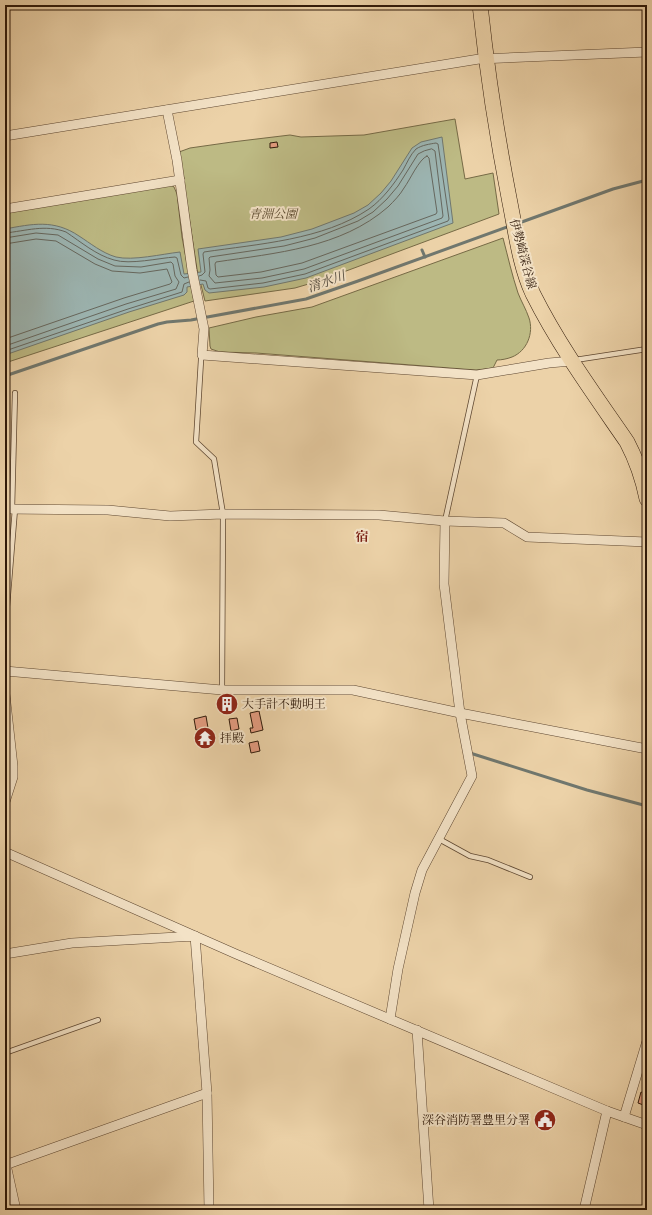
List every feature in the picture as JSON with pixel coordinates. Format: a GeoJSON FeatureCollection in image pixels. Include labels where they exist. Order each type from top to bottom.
{"type":"FeatureCollection","features":[{"type":"Feature","properties":{"kind":"main road","name":"伊勢崎深谷線"},"geometry":{"type":"LineString","coordinates":[[480,5],[499,143],[516,235],[525,269],[533,292],[572,361],[627,442],[634,455],[640,469],[647,499]]}},
{"type":"Feature","properties":{"kind":"street"},"geometry":{"type":"LineString","coordinates":[[5,136],[478,59],[647,52]]}},
{"type":"Feature","properties":{"kind":"street"},"geometry":{"type":"LineString","coordinates":[[168,110],[180,180],[192,270],[204,329],[202,355],[477,374],[572,361]]}},
{"type":"Feature","properties":{"kind":"street"},"geometry":{"type":"LineString","coordinates":[[5,209],[180,180]]}},
{"type":"Feature","properties":{"kind":"street"},"geometry":{"type":"LineString","coordinates":[[10,509],[108,510],[170,516],[223,514],[379,515],[445,521],[504,522],[527,538],[647,542]]}},
{"type":"Feature","properties":{"kind":"street"},"geometry":{"type":"LineString","coordinates":[[390,1019],[398,969],[415,893],[422,870],[472,776],[460,713],[444,584],[445,521]]}},
{"type":"Feature","properties":{"kind":"street"},"geometry":{"type":"LineString","coordinates":[[5,671],[222,690],[353,690],[460,713],[647,749]]}},
{"type":"Feature","properties":{"kind":"street"},"geometry":{"type":"LineString","coordinates":[[5,694],[13,766],[13,777],[5,802]]}},
{"type":"Feature","properties":{"kind":"street"},"geometry":{"type":"LineString","coordinates":[[6,856],[607,1111],[647,1125]]}},
{"type":"Feature","properties":{"kind":"street"},"geometry":{"type":"LineString","coordinates":[[5,954],[72,943],[195,936]]}},
{"type":"Feature","properties":{"kind":"street"},"geometry":{"type":"LineString","coordinates":[[195,936],[207,1093],[209,1210]]}},
{"type":"Feature","properties":{"kind":"street"},"geometry":{"type":"LineString","coordinates":[[417,1030],[429,1210]]}},
{"type":"Feature","properties":{"kind":"street"},"geometry":{"type":"LineString","coordinates":[[624,1116],[647,1041]]}},
{"type":"Feature","properties":{"kind":"street"},"geometry":{"type":"LineString","coordinates":[[16,1210],[5,1163],[207,1093]]}},
{"type":"Feature","properties":{"kind":"street"},"geometry":{"type":"LineString","coordinates":[[584,1210],[607,1111]]}},
{"type":"Feature","properties":{"kind":"lane"},"geometry":{"type":"LineString","coordinates":[[572,361],[647,349]]}},
{"type":"Feature","properties":{"kind":"lane"},"geometry":{"type":"LineString","coordinates":[[202,355],[196,442],[214,459],[223,514],[222,690]]}},
{"type":"Feature","properties":{"kind":"lane"},"geometry":{"type":"LineString","coordinates":[[445,521],[477,374]]}},
{"type":"Feature","properties":{"kind":"lane"},"geometry":{"type":"LineString","coordinates":[[5,631],[15,393]]}},
{"type":"Feature","properties":{"kind":"lane"},"geometry":{"type":"LineString","coordinates":[[439,839],[470,856],[488,860],[530,877]]}},
{"type":"Feature","properties":{"kind":"lane"},"geometry":{"type":"LineString","coordinates":[[5,1053],[98,1020]]}},
{"type":"Feature","properties":{"kind":"green space","name":"青淵公園"},"geometry":{"type":"Polygon","coordinates":[[[455,119],[465,179],[493,173],[499,214],[322,280],[295,288],[205,301],[197,269],[179,152],[190,148],[290,135],[301,137],[364,135],[455,119]]]}},
{"type":"Feature","properties":{"kind":"green space"},"geometry":{"type":"Polygon","coordinates":[[[171,185],[174,187],[177,194],[182,237],[194,301],[5,363],[5,213],[171,185]]]}},
{"type":"Feature","properties":{"kind":"green space"},"geometry":{"type":"Polygon","coordinates":[[[503,238],[518,293],[529,318],[531,330],[528,341],[522,350],[512,357],[497,360],[493,368],[476,370],[256,353],[220,352],[211,349],[209,328],[256,317],[312,307],[503,238]]]}},
{"type":"Feature","properties":{"kind":"water"},"geometry":{"type":"Polygon","coordinates":[[[442,137],[453,223],[306,278],[264,287],[209,293],[205,290],[203,284],[187,287],[187,292],[184,295],[129,312],[5,355],[5,229],[43,224],[61,227],[79,236],[106,253],[123,258],[139,258],[180,252],[184,274],[201,272],[198,249],[281,237],[312,229],[354,213],[368,205],[381,193],[391,181],[412,148],[421,142],[442,137]]]}},
{"type":"Feature","properties":{"kind":"building"},"geometry":{"type":"Polygon","coordinates":[[[277,142],[278,147],[270,148],[270,143],[277,142]]]}},
{"type":"Feature","properties":{"kind":"building","name":"大手計不動明王"},"geometry":{"type":"Polygon","coordinates":[[[223,699],[231,700],[230,708],[222,708],[223,699]]]}},
{"type":"Feature","properties":{"kind":"building"},"geometry":{"type":"Polygon","coordinates":[[[259,711],[263,730],[251,733],[250,728],[253,728],[250,713],[259,711]]]}},
{"type":"Feature","properties":{"kind":"building"},"geometry":{"type":"Polygon","coordinates":[[[206,716],[208,728],[196,730],[194,719],[206,716]]]}},
{"type":"Feature","properties":{"kind":"building","name":"拝殿"},"geometry":{"type":"Polygon","coordinates":[[[237,718],[239,729],[231,731],[229,719],[237,718]]]}},
{"type":"Feature","properties":{"kind":"building","name":"拝殿"},"geometry":{"type":"Polygon","coordinates":[[[210,732],[211,742],[199,744],[198,733],[210,732]]]}},
{"type":"Feature","properties":{"kind":"building"},"geometry":{"type":"Polygon","coordinates":[[[258,741],[260,751],[251,753],[249,743],[258,741]]]}},
{"type":"Feature","properties":{"kind":"building"},"geometry":{"type":"Polygon","coordinates":[[[641,1092],[647,1094],[647,1109],[645,1108],[646,1106],[638,1103],[641,1092]]]}},
{"type":"Feature","properties":{"kind":"waterway","name":"清水川"},"geometry":{"type":"LineString","coordinates":[[519,223],[613,189],[647,180]]}},
{"type":"Feature","properties":{"kind":"waterway","name":"清水川"},"geometry":{"type":"LineString","coordinates":[[5,376],[158,324],[191,320],[306,299],[510,226]]}},
{"type":"Feature","properties":{"kind":"waterway","name":"清水川"},"geometry":{"type":"LineString","coordinates":[[422,250],[425,257]]}},
{"type":"Feature","properties":{"kind":"waterway"},"geometry":{"type":"LineString","coordinates":[[470,753],[587,790],[647,806]]}},
{"type":"Feature","properties":{"kind":"place","name":"大手計不動明王"},"geometry":{"type":"Point","coordinates":[227,704]}},
{"type":"Feature","properties":{"kind":"place","name":"拝殿"},"geometry":{"type":"Point","coordinates":[205,738]}},
{"type":"Feature","properties":{"kind":"place","name":"深谷消防署豊里分署"},"geometry":{"type":"Point","coordinates":[545,1120]}},
{"type":"Feature","properties":{"kind":"district","name":"宿"},"geometry":{"type":"Point","coordinates":[362,536]}}]}
